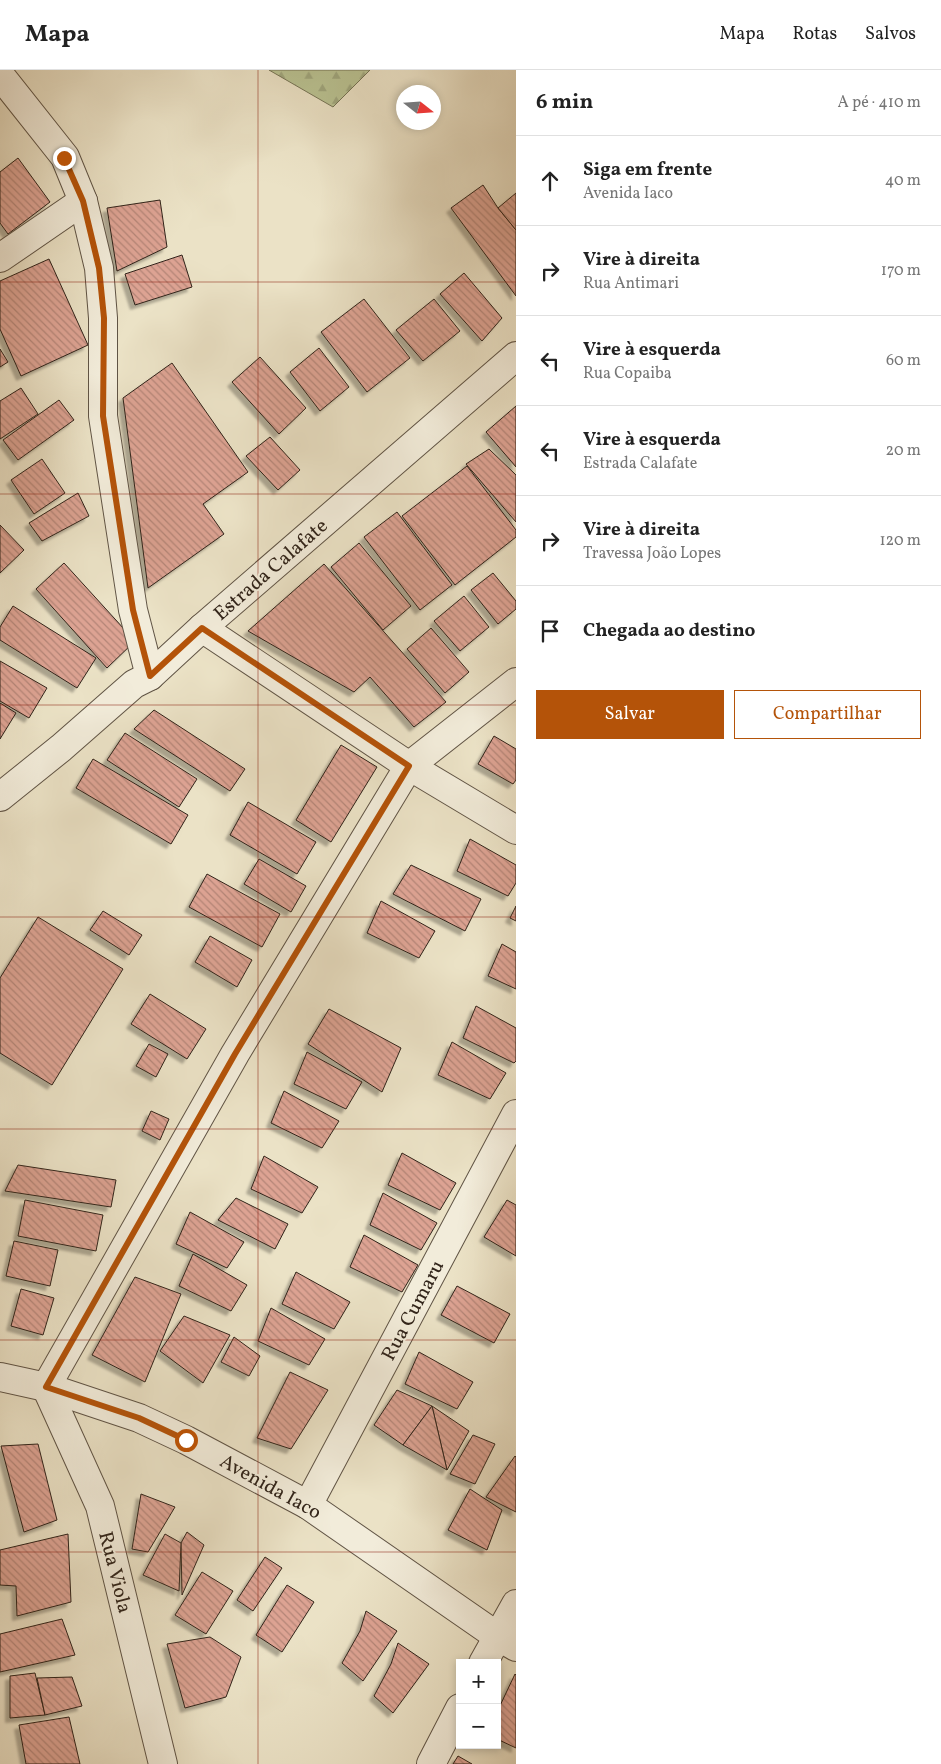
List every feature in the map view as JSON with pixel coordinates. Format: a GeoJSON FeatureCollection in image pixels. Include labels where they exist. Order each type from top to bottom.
{"type":"FeatureCollection","features":[{"type":"Feature","properties":{"kind":"street"},"geometry":{"type":"LineString","coordinates":[[0,75],[64,158],[83,201],[99,268],[104,318],[103,416],[133,610],[150,676]]}},
{"type":"Feature","properties":{"kind":"street"},"geometry":{"type":"LineString","coordinates":[[0,258],[83,201]]}},
{"type":"Feature","properties":{"kind":"street","name":"Estrada Calafate"},"geometry":{"type":"LineString","coordinates":[[0,797],[61,748],[80,730],[91,723],[134,684],[150,676],[202,628],[516,356]]}},
{"type":"Feature","properties":{"kind":"street"},"geometry":{"type":"LineString","coordinates":[[202,628],[409,766],[516,830]]}},
{"type":"Feature","properties":{"kind":"street"},"geometry":{"type":"LineString","coordinates":[[46,1387],[235,1054],[409,766],[516,682]]}},
{"type":"Feature","properties":{"kind":"street","name":"Rua Cumaru"},"geometry":{"type":"LineString","coordinates":[[308,1505],[516,1114]]}},
{"type":"Feature","properties":{"kind":"street","name":"Avenida Iaco"},"geometry":{"type":"LineString","coordinates":[[0,1377],[46,1387],[139,1418],[186,1440],[308,1505],[507,1641]]}},
{"type":"Feature","properties":{"kind":"street","name":"Rua Viola"},"geometry":{"type":"LineString","coordinates":[[46,1387],[100,1506],[163,1764]]}},
{"type":"Feature","properties":{"kind":"street"},"geometry":{"type":"LineString","coordinates":[[487,1659],[507,1641],[516,1604]]}},
{"type":"Feature","properties":{"kind":"street"},"geometry":{"type":"LineString","coordinates":[[430,1764],[456,1715]]}},
{"type":"Feature","properties":{"kind":"green space"},"geometry":{"type":"Polygon","coordinates":[[[269,70],[370,70],[333,107],[269,70]]]}},
{"type":"Feature","properties":{"kind":"building"},"geometry":{"type":"Polygon","coordinates":[[[18,158],[50,202],[8,234],[0,223],[0,172],[18,158]]]}},
{"type":"Feature","properties":{"kind":"building"},"geometry":{"type":"Polygon","coordinates":[[[483,185],[498,208],[516,230],[516,296],[451,208],[483,185]]]}},
{"type":"Feature","properties":{"kind":"building"},"geometry":{"type":"Polygon","coordinates":[[[516,193],[516,230],[498,208],[516,193]]]}},
{"type":"Feature","properties":{"kind":"building"},"geometry":{"type":"Polygon","coordinates":[[[160,200],[167,247],[117,271],[107,208],[160,200]]]}},
{"type":"Feature","properties":{"kind":"building"},"geometry":{"type":"Polygon","coordinates":[[[182,255],[192,287],[135,305],[125,274],[182,255]]]}},
{"type":"Feature","properties":{"kind":"building"},"geometry":{"type":"Polygon","coordinates":[[[49,259],[88,345],[21,376],[0,329],[0,281],[49,259]]]}},
{"type":"Feature","properties":{"kind":"building"},"geometry":{"type":"Polygon","coordinates":[[[464,273],[502,318],[482,341],[440,294],[464,273]]]}},
{"type":"Feature","properties":{"kind":"building"},"geometry":{"type":"Polygon","coordinates":[[[364,299],[410,358],[367,392],[321,332],[364,299]]]}},
{"type":"Feature","properties":{"kind":"building"},"geometry":{"type":"Polygon","coordinates":[[[434,299],[460,331],[423,361],[396,330],[434,299]]]}},
{"type":"Feature","properties":{"kind":"building"},"geometry":{"type":"Polygon","coordinates":[[[319,348],[349,387],[320,411],[290,372],[319,348]]]}},
{"type":"Feature","properties":{"kind":"building"},"geometry":{"type":"Polygon","coordinates":[[[0,349],[8,362],[0,367],[0,349]]]}},
{"type":"Feature","properties":{"kind":"building"},"geometry":{"type":"Polygon","coordinates":[[[260,357],[306,408],[279,434],[232,382],[260,357]]]}},
{"type":"Feature","properties":{"kind":"building"},"geometry":{"type":"Polygon","coordinates":[[[172,363],[248,472],[203,504],[224,534],[148,588],[123,398],[172,363]]]}},
{"type":"Feature","properties":{"kind":"building"},"geometry":{"type":"Polygon","coordinates":[[[21,388],[38,414],[0,439],[0,401],[21,388]]]}},
{"type":"Feature","properties":{"kind":"building"},"geometry":{"type":"Polygon","coordinates":[[[59,400],[74,420],[18,460],[3,440],[59,400]]]}},
{"type":"Feature","properties":{"kind":"building"},"geometry":{"type":"Polygon","coordinates":[[[516,406],[516,467],[486,432],[516,406]]]}},
{"type":"Feature","properties":{"kind":"building"},"geometry":{"type":"Polygon","coordinates":[[[270,437],[300,470],[278,490],[246,456],[270,437]]]}},
{"type":"Feature","properties":{"kind":"building"},"geometry":{"type":"Polygon","coordinates":[[[489,449],[516,475],[516,522],[466,464],[489,449]]]}},
{"type":"Feature","properties":{"kind":"building"},"geometry":{"type":"Polygon","coordinates":[[[42,459],[65,493],[34,514],[11,480],[42,459]]]}},
{"type":"Feature","properties":{"kind":"building"},"geometry":{"type":"Polygon","coordinates":[[[467,466],[516,530],[516,537],[455,585],[402,516],[467,466]]]}},
{"type":"Feature","properties":{"kind":"building"},"geometry":{"type":"Polygon","coordinates":[[[78,493],[89,516],[42,541],[29,523],[78,493]]]}},
{"type":"Feature","properties":{"kind":"building"},"geometry":{"type":"Polygon","coordinates":[[[397,512],[452,585],[420,610],[364,537],[397,512]]]}},
{"type":"Feature","properties":{"kind":"building"},"geometry":{"type":"Polygon","coordinates":[[[0,525],[24,550],[0,573],[0,525]]]}},
{"type":"Feature","properties":{"kind":"building"},"geometry":{"type":"Polygon","coordinates":[[[359,543],[411,606],[383,630],[331,567],[359,543]]]}},
{"type":"Feature","properties":{"kind":"building"},"geometry":{"type":"Polygon","coordinates":[[[64,563],[135,641],[107,668],[36,589],[64,563]]]}},
{"type":"Feature","properties":{"kind":"building"},"geometry":{"type":"Polygon","coordinates":[[[324,564],[446,702],[414,727],[370,677],[354,692],[248,631],[324,564]]]}},
{"type":"Feature","properties":{"kind":"building"},"geometry":{"type":"Polygon","coordinates":[[[493,573],[516,601],[516,609],[498,624],[471,590],[493,573]]]}},
{"type":"Feature","properties":{"kind":"building"},"geometry":{"type":"Polygon","coordinates":[[[464,596],[489,627],[460,651],[434,621],[464,596]]]}},
{"type":"Feature","properties":{"kind":"building"},"geometry":{"type":"Polygon","coordinates":[[[13,606],[96,658],[77,688],[0,640],[0,627],[13,606]]]}},
{"type":"Feature","properties":{"kind":"building"},"geometry":{"type":"Polygon","coordinates":[[[431,628],[469,672],[445,693],[407,649],[431,628]]]}},
{"type":"Feature","properties":{"kind":"building"},"geometry":{"type":"Polygon","coordinates":[[[0,661],[47,688],[29,718],[0,701],[0,661]]]}},
{"type":"Feature","properties":{"kind":"building"},"geometry":{"type":"Polygon","coordinates":[[[0,703],[16,713],[0,739],[0,703]]]}},
{"type":"Feature","properties":{"kind":"building"},"geometry":{"type":"Polygon","coordinates":[[[154,710],[245,769],[230,791],[134,729],[154,710]]]}},
{"type":"Feature","properties":{"kind":"building"},"geometry":{"type":"Polygon","coordinates":[[[125,733],[197,779],[179,807],[107,760],[125,733]]]}},
{"type":"Feature","properties":{"kind":"building"},"geometry":{"type":"Polygon","coordinates":[[[494,736],[516,749],[516,780],[513,784],[478,764],[494,736]]]}},
{"type":"Feature","properties":{"kind":"building"},"geometry":{"type":"Polygon","coordinates":[[[341,745],[377,767],[331,842],[296,820],[341,745]]]}},
{"type":"Feature","properties":{"kind":"building"},"geometry":{"type":"Polygon","coordinates":[[[93,759],[188,815],[171,844],[76,788],[93,759]]]}},
{"type":"Feature","properties":{"kind":"building"},"geometry":{"type":"Polygon","coordinates":[[[248,802],[316,842],[297,874],[230,835],[248,802]]]}},
{"type":"Feature","properties":{"kind":"building"},"geometry":{"type":"Polygon","coordinates":[[[470,839],[516,865],[516,883],[508,896],[457,871],[470,839]]]}},
{"type":"Feature","properties":{"kind":"building"},"geometry":{"type":"Polygon","coordinates":[[[259,859],[306,886],[291,912],[244,884],[259,859]]]}},
{"type":"Feature","properties":{"kind":"building"},"geometry":{"type":"Polygon","coordinates":[[[411,865],[481,899],[465,931],[393,894],[411,865]]]}},
{"type":"Feature","properties":{"kind":"building"},"geometry":{"type":"Polygon","coordinates":[[[207,874],[280,914],[262,947],[189,907],[207,874]]]}},
{"type":"Feature","properties":{"kind":"building"},"geometry":{"type":"Polygon","coordinates":[[[381,901],[435,931],[419,958],[367,933],[381,901]]]}},
{"type":"Feature","properties":{"kind":"building"},"geometry":{"type":"Polygon","coordinates":[[[516,906],[516,921],[510,918],[516,906]]]}},
{"type":"Feature","properties":{"kind":"building"},"geometry":{"type":"Polygon","coordinates":[[[103,911],[142,935],[129,955],[90,930],[103,911]]]}},
{"type":"Feature","properties":{"kind":"building"},"geometry":{"type":"Polygon","coordinates":[[[38,917],[123,969],[52,1085],[0,1053],[0,978],[38,917]]]}},
{"type":"Feature","properties":{"kind":"building"},"geometry":{"type":"Polygon","coordinates":[[[210,936],[252,960],[237,987],[195,962],[210,936]]]}},
{"type":"Feature","properties":{"kind":"building"},"geometry":{"type":"Polygon","coordinates":[[[502,944],[516,952],[516,989],[488,976],[502,944]]]}},
{"type":"Feature","properties":{"kind":"building"},"geometry":{"type":"Polygon","coordinates":[[[150,994],[206,1029],[187,1059],[131,1024],[150,994]]]}},
{"type":"Feature","properties":{"kind":"building"},"geometry":{"type":"Polygon","coordinates":[[[476,1006],[516,1028],[516,1061],[514,1063],[463,1038],[476,1006]]]}},
{"type":"Feature","properties":{"kind":"building"},"geometry":{"type":"Polygon","coordinates":[[[329,1009],[401,1048],[382,1092],[308,1044],[329,1009]]]}},
{"type":"Feature","properties":{"kind":"building"},"geometry":{"type":"Polygon","coordinates":[[[452,1042],[506,1073],[490,1099],[438,1075],[452,1042]]]}},
{"type":"Feature","properties":{"kind":"building"},"geometry":{"type":"Polygon","coordinates":[[[149,1044],[168,1054],[156,1077],[136,1066],[149,1044]]]}},
{"type":"Feature","properties":{"kind":"building"},"geometry":{"type":"Polygon","coordinates":[[[307,1052],[362,1082],[346,1109],[294,1084],[307,1052]]]}},
{"type":"Feature","properties":{"kind":"building"},"geometry":{"type":"Polygon","coordinates":[[[284,1091],[339,1121],[322,1148],[271,1123],[284,1091]]]}},
{"type":"Feature","properties":{"kind":"building"},"geometry":{"type":"Polygon","coordinates":[[[151,1111],[169,1119],[160,1140],[142,1131],[151,1111]]]}},
{"type":"Feature","properties":{"kind":"building"},"geometry":{"type":"Polygon","coordinates":[[[402,1153],[456,1183],[440,1210],[388,1185],[402,1153]]]}},
{"type":"Feature","properties":{"kind":"building"},"geometry":{"type":"Polygon","coordinates":[[[264,1156],[318,1187],[302,1213],[251,1189],[264,1156]]]}},
{"type":"Feature","properties":{"kind":"building"},"geometry":{"type":"Polygon","coordinates":[[[18,1165],[116,1180],[111,1207],[5,1191],[18,1165]]]}},
{"type":"Feature","properties":{"kind":"building"},"geometry":{"type":"Polygon","coordinates":[[[383,1193],[437,1223],[421,1250],[370,1225],[383,1193]]]}},
{"type":"Feature","properties":{"kind":"building"},"geometry":{"type":"Polygon","coordinates":[[[236,1198],[288,1224],[275,1249],[218,1220],[236,1198]]]}},
{"type":"Feature","properties":{"kind":"building"},"geometry":{"type":"Polygon","coordinates":[[[25,1200],[103,1215],[96,1251],[18,1236],[25,1200]]]}},
{"type":"Feature","properties":{"kind":"building"},"geometry":{"type":"Polygon","coordinates":[[[507,1200],[516,1205],[516,1256],[484,1237],[507,1200]]]}},
{"type":"Feature","properties":{"kind":"building"},"geometry":{"type":"Polygon","coordinates":[[[190,1212],[244,1242],[227,1268],[176,1244],[190,1212]]]}},
{"type":"Feature","properties":{"kind":"building"},"geometry":{"type":"Polygon","coordinates":[[[364,1235],[418,1265],[402,1292],[350,1267],[364,1235]]]}},
{"type":"Feature","properties":{"kind":"building"},"geometry":{"type":"Polygon","coordinates":[[[14,1241],[58,1250],[50,1286],[6,1276],[14,1241]]]}},
{"type":"Feature","properties":{"kind":"building"},"geometry":{"type":"Polygon","coordinates":[[[193,1254],[247,1285],[231,1311],[179,1286],[193,1254]]]}},
{"type":"Feature","properties":{"kind":"building"},"geometry":{"type":"Polygon","coordinates":[[[296,1272],[350,1302],[334,1329],[282,1304],[296,1272]]]}},
{"type":"Feature","properties":{"kind":"building"},"geometry":{"type":"Polygon","coordinates":[[[135,1277],[181,1294],[145,1382],[92,1355],[135,1277]]]}},
{"type":"Feature","properties":{"kind":"building"},"geometry":{"type":"Polygon","coordinates":[[[457,1286],[510,1314],[494,1343],[441,1315],[457,1286]]]}},
{"type":"Feature","properties":{"kind":"building"},"geometry":{"type":"Polygon","coordinates":[[[21,1289],[54,1298],[43,1335],[11,1326],[21,1289]]]}},
{"type":"Feature","properties":{"kind":"building"},"geometry":{"type":"Polygon","coordinates":[[[271,1308],[325,1339],[309,1365],[258,1341],[271,1308]]]}},
{"type":"Feature","properties":{"kind":"building"},"geometry":{"type":"Polygon","coordinates":[[[184,1316],[230,1335],[203,1383],[160,1351],[184,1316]]]}},
{"type":"Feature","properties":{"kind":"building"},"geometry":{"type":"Polygon","coordinates":[[[234,1337],[260,1356],[249,1376],[221,1362],[234,1337]]]}},
{"type":"Feature","properties":{"kind":"building"},"geometry":{"type":"Polygon","coordinates":[[[419,1352],[473,1382],[457,1409],[405,1384],[419,1352]]]}},
{"type":"Feature","properties":{"kind":"building"},"geometry":{"type":"Polygon","coordinates":[[[290,1372],[328,1390],[291,1449],[257,1438],[290,1372]]]}},
{"type":"Feature","properties":{"kind":"building"},"geometry":{"type":"Polygon","coordinates":[[[397,1390],[432,1406],[403,1445],[374,1425],[397,1390]]]}},
{"type":"Feature","properties":{"kind":"building"},"geometry":{"type":"Polygon","coordinates":[[[432,1406],[469,1431],[447,1470],[432,1406]]]}},
{"type":"Feature","properties":{"kind":"building"},"geometry":{"type":"Polygon","coordinates":[[[432,1406],[447,1470],[403,1445],[432,1406]]]}},
{"type":"Feature","properties":{"kind":"building"},"geometry":{"type":"Polygon","coordinates":[[[473,1435],[495,1444],[475,1484],[450,1474],[473,1435]]]}},
{"type":"Feature","properties":{"kind":"building"},"geometry":{"type":"Polygon","coordinates":[[[38,1444],[57,1520],[24,1532],[1,1446],[38,1444]]]}},
{"type":"Feature","properties":{"kind":"building"},"geometry":{"type":"Polygon","coordinates":[[[516,1457],[516,1512],[486,1497],[516,1457]]]}},
{"type":"Feature","properties":{"kind":"building"},"geometry":{"type":"Polygon","coordinates":[[[470,1489],[502,1510],[487,1550],[448,1530],[470,1489]]]}},
{"type":"Feature","properties":{"kind":"building"},"geometry":{"type":"Polygon","coordinates":[[[141,1494],[175,1507],[148,1552],[132,1549],[141,1494]]]}},
{"type":"Feature","properties":{"kind":"building"},"geometry":{"type":"Polygon","coordinates":[[[187,1532],[204,1545],[182,1595],[181,1543],[187,1532]]]}},
{"type":"Feature","properties":{"kind":"building"},"geometry":{"type":"Polygon","coordinates":[[[68,1534],[71,1602],[17,1616],[16,1586],[0,1585],[0,1550],[68,1534]]]}},
{"type":"Feature","properties":{"kind":"building"},"geometry":{"type":"Polygon","coordinates":[[[165,1534],[181,1543],[179,1591],[143,1575],[165,1534]]]}},
{"type":"Feature","properties":{"kind":"building"},"geometry":{"type":"Polygon","coordinates":[[[265,1557],[282,1568],[253,1611],[237,1600],[265,1557]]]}},
{"type":"Feature","properties":{"kind":"building"},"geometry":{"type":"Polygon","coordinates":[[[202,1572],[233,1591],[206,1634],[175,1615],[202,1572]]]}},
{"type":"Feature","properties":{"kind":"building"},"geometry":{"type":"Polygon","coordinates":[[[287,1585],[314,1602],[282,1652],[256,1635],[287,1585]]]}},
{"type":"Feature","properties":{"kind":"building"},"geometry":{"type":"Polygon","coordinates":[[[366,1611],[397,1631],[363,1681],[342,1663],[360,1631],[366,1611]]]}},
{"type":"Feature","properties":{"kind":"building"},"geometry":{"type":"Polygon","coordinates":[[[62,1619],[75,1655],[0,1672],[0,1634],[62,1619]]]}},
{"type":"Feature","properties":{"kind":"building"},"geometry":{"type":"Polygon","coordinates":[[[210,1637],[241,1657],[226,1697],[185,1708],[167,1644],[210,1637]]]}},
{"type":"Feature","properties":{"kind":"building"},"geometry":{"type":"Polygon","coordinates":[[[398,1643],[429,1664],[393,1713],[374,1696],[391,1664],[398,1643]]]}},
{"type":"Feature","properties":{"kind":"building"},"geometry":{"type":"Polygon","coordinates":[[[35,1673],[45,1715],[10,1718],[10,1676],[35,1673]]]}},
{"type":"Feature","properties":{"kind":"building"},"geometry":{"type":"Polygon","coordinates":[[[515,1674],[516,1748],[501,1741],[501,1704],[515,1674]]]}},
{"type":"Feature","properties":{"kind":"building"},"geometry":{"type":"Polygon","coordinates":[[[72,1677],[82,1706],[45,1715],[37,1678],[72,1677]]]}},
{"type":"Feature","properties":{"kind":"building"},"geometry":{"type":"Polygon","coordinates":[[[69,1717],[80,1764],[26,1764],[19,1725],[69,1717]]]}},
{"type":"Feature","properties":{"kind":"building"},"geometry":{"type":"Polygon","coordinates":[[[458,1756],[472,1764],[453,1764],[458,1756]]]}},
{"type":"Feature","properties":{"kind":"route"},"geometry":{"type":"LineString","coordinates":[[64,158],[83,201],[99,268],[104,318],[103,416],[133,610],[150,676],[202,628],[409,766],[235,1054],[46,1387],[139,1418],[186,1440]]}}]}
